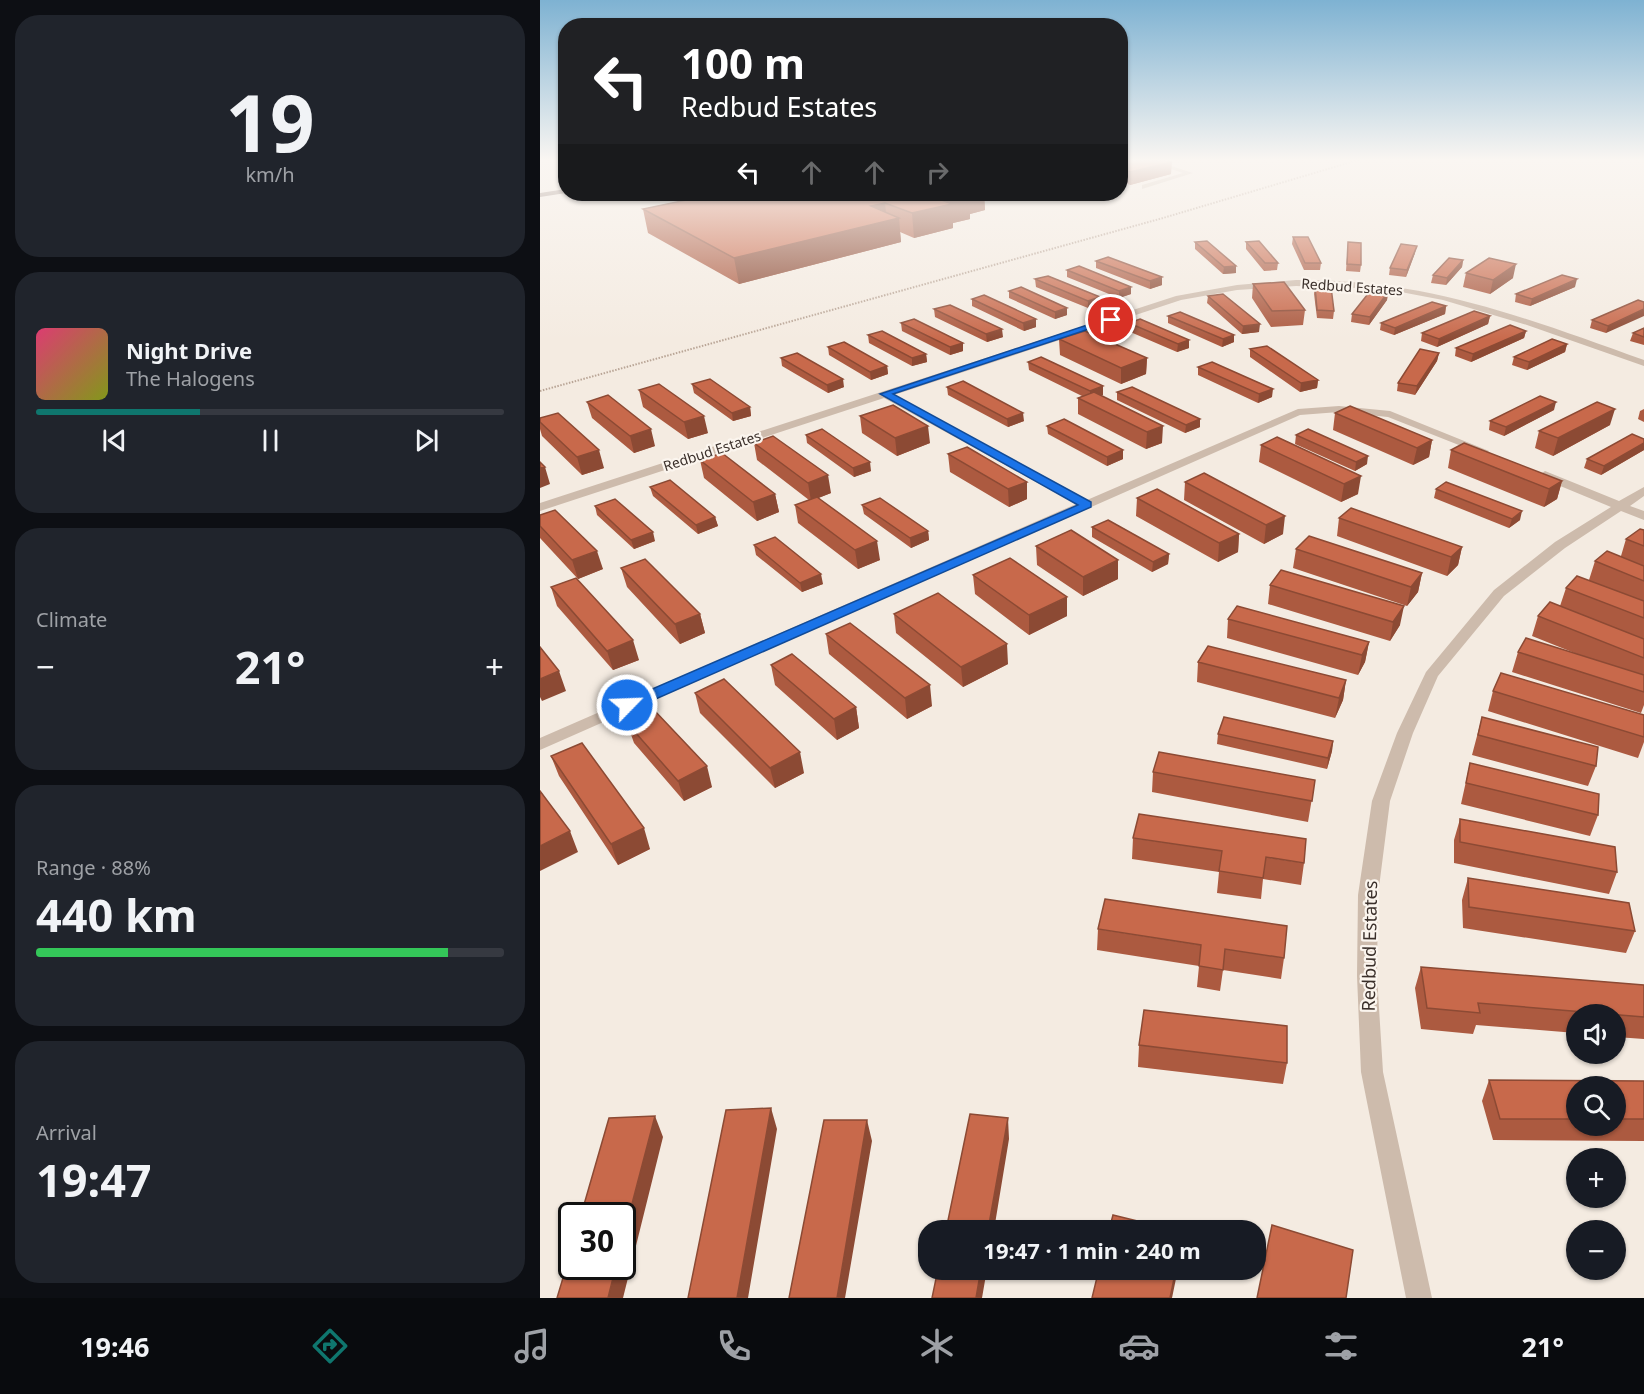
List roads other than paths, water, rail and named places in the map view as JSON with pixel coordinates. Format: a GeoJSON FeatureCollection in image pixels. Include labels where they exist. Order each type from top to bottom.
{"type":"FeatureCollection","features":[{"type":"Feature","properties":{"kind":"street","name":"Redbud Estates"},"geometry":{"type":"LineString","coordinates":[[540,507],[1179,298],[1233,288],[1291,283],[1351,284],[1414,291],[1469,304],[1644,363]]}},
{"type":"Feature","properties":{"kind":"street"},"geometry":{"type":"LineString","coordinates":[[885,394],[1087,505]]}},
{"type":"Feature","properties":{"kind":"street"},"geometry":{"type":"LineString","coordinates":[[540,744],[1298,412],[1339,409],[1390,414],[1500,458]]}},
{"type":"Feature","properties":{"kind":"street"},"geometry":{"type":"LineString","coordinates":[[1533,471],[1644,516]]}},
{"type":"Feature","properties":{"kind":"street","name":"Redbud Estates"},"geometry":{"type":"LineString","coordinates":[[1419,1298],[1372,1072],[1367,976],[1368,895],[1381,801],[1405,733],[1431,675],[1500,593],[1560,545],[1644,491]]}}]}
